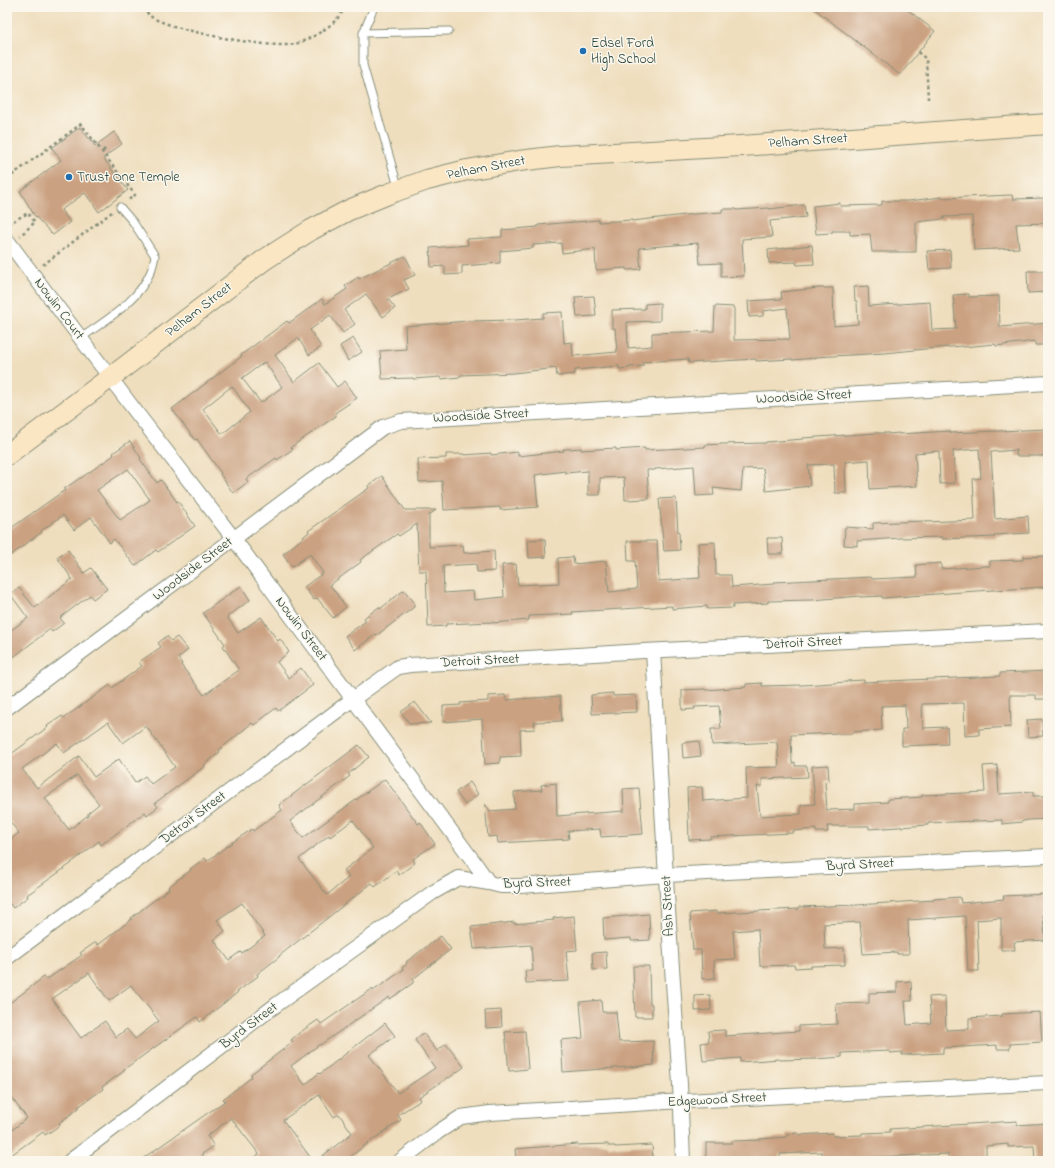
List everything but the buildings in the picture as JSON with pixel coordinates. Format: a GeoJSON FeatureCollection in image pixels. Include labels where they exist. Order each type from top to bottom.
{"type":"FeatureCollection","features":[{"type":"Feature","properties":{"kind":"street","name":"Pelham Street"},"geometry":{"type":"LineString","coordinates":[[7,455],[264,260],[311,230],[349,210],[427,180],[467,170],[519,160],[560,156],[749,145],[1048,124]]}},
{"type":"Feature","properties":{"kind":"street","name":"Nowlin Court"},"geometry":{"type":"LineString","coordinates":[[13,239],[110,378]]}},
{"type":"Feature","properties":{"kind":"street","name":"Nowlin Street"},"geometry":{"type":"LineString","coordinates":[[110,378],[234,539],[470,855],[489,883]]}},
{"type":"Feature","properties":{"kind":"street","name":"Woodside Street"},"geometry":{"type":"LineString","coordinates":[[7,708],[383,427],[400,421],[1048,383]]}},
{"type":"Feature","properties":{"kind":"street","name":"Detroit Street"},"geometry":{"type":"LineString","coordinates":[[7,958],[353,698],[398,668],[410,665],[653,651],[1048,631]]}},
{"type":"Feature","properties":{"kind":"street","name":"Ash Street"},"geometry":{"type":"LineString","coordinates":[[653,651],[683,1161]]}},
{"type":"Feature","properties":{"kind":"street","name":"Byrd Street"},"geometry":{"type":"LineString","coordinates":[[70,1161],[276,1005],[432,893],[458,878],[501,886],[520,886],[666,875],[1048,856]]}},
{"type":"Feature","properties":{"kind":"street","name":"Edgewood Street"},"geometry":{"type":"LineString","coordinates":[[400,1161],[438,1132],[461,1117],[490,1113],[1048,1083]]}},
{"type":"Feature","properties":{"kind":"lane"},"geometry":{"type":"LineString","coordinates":[[374,7],[363,33],[363,65],[399,190]]}},
{"type":"Feature","properties":{"kind":"lane"},"geometry":{"type":"LineString","coordinates":[[363,33],[449,31]]}},
{"type":"Feature","properties":{"kind":"lane"},"geometry":{"type":"LineString","coordinates":[[81,338],[125,306],[139,292],[152,270],[155,256],[133,222],[120,207]]}},
{"type":"Feature","properties":{"kind":"path"},"geometry":{"type":"LineString","coordinates":[[143,7],[150,16],[163,23],[190,31],[276,45],[294,45],[306,41],[321,32],[335,21],[346,7]]}},
{"type":"Feature","properties":{"kind":"path"},"geometry":{"type":"LineString","coordinates":[[918,52],[926,59],[928,99]]}},
{"type":"Feature","properties":{"kind":"path"},"geometry":{"type":"LineString","coordinates":[[7,179],[81,124],[135,195],[40,266]]}},
{"type":"Feature","properties":{"kind":"path"},"geometry":{"type":"LineString","coordinates":[[102,151],[107,147]]}},
{"type":"Feature","properties":{"kind":"path"},"geometry":{"type":"LineString","coordinates":[[8,224],[28,213],[32,216],[35,222],[13,239]]}},
{"type":"Feature","properties":{"kind":"place","name":"Edsel Ford High School"},"geometry":{"type":"Point","coordinates":[583,51]}},
{"type":"Feature","properties":{"kind":"place","name":"Trust One Temple"},"geometry":{"type":"Point","coordinates":[69,177]}}]}
